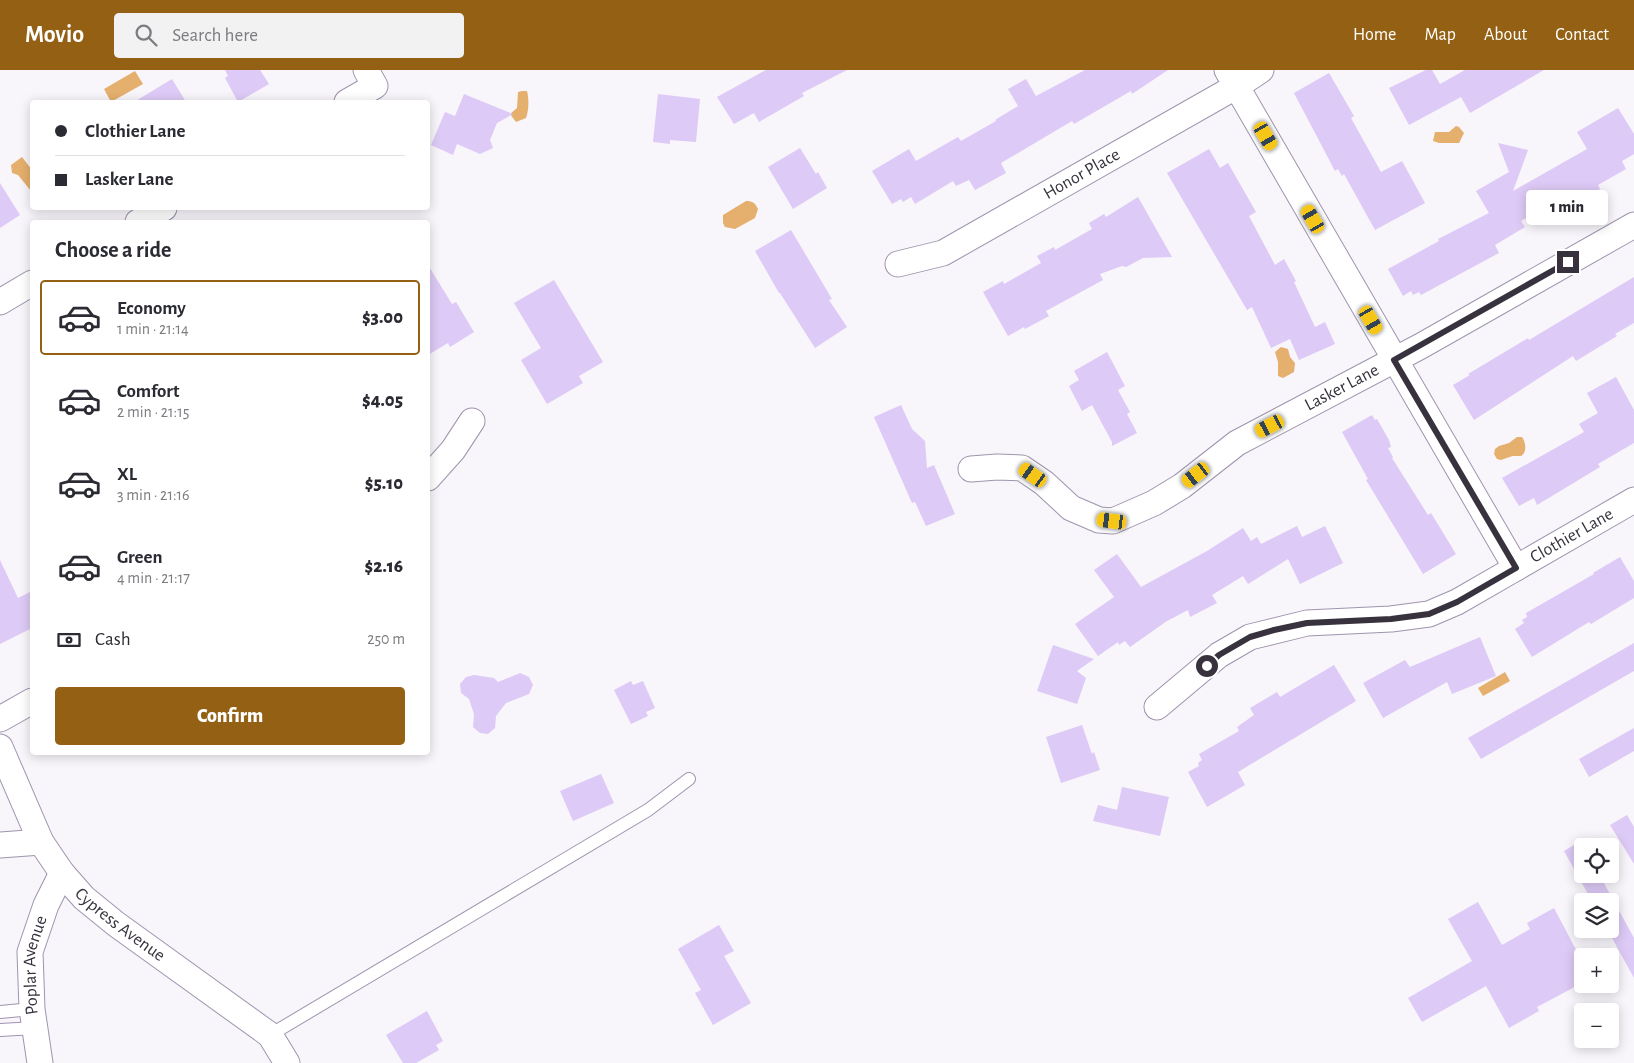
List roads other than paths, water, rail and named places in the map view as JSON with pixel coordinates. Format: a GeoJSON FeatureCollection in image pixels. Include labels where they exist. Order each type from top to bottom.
{"type":"FeatureCollection","features":[{"type":"Feature","properties":{"kind":"street"},"geometry":{"type":"LineString","coordinates":[[350,100],[375,86],[366,70]]}},
{"type":"Feature","properties":{"kind":"street","name":"Honor Place"},"geometry":{"type":"LineString","coordinates":[[898,264],[943,253],[1232,78],[1261,70]]}},
{"type":"Feature","properties":{"kind":"street"},"geometry":{"type":"LineString","coordinates":[[1232,78],[1516,568]]}},
{"type":"Feature","properties":{"kind":"street"},"geometry":{"type":"LineString","coordinates":[[142,220],[160,210]]}},
{"type":"Feature","properties":{"kind":"street","name":"Lasker Lane"},"geometry":{"type":"LineString","coordinates":[[971,469],[997,466],[1022,468],[1044,483],[1071,508],[1099,520],[1112,521],[1154,503],[1182,486],[1237,443],[1394,360],[1634,225]]}},
{"type":"Feature","properties":{"kind":"street"},"geometry":{"type":"LineString","coordinates":[[0,302],[30,284]]}},
{"type":"Feature","properties":{"kind":"street"},"geometry":{"type":"LineString","coordinates":[[430,476],[453,450],[472,421]]}},
{"type":"Feature","properties":{"kind":"street","name":"Clothier Lane"},"geometry":{"type":"LineString","coordinates":[[1157,707],[1219,655],[1250,637],[1307,623],[1391,619],[1429,614],[1457,602],[1634,500]]}},
{"type":"Feature","properties":{"kind":"street"},"geometry":{"type":"LineString","coordinates":[[0,719],[30,701]]}},
{"type":"Feature","properties":{"kind":"street","name":"Cypress Avenue"},"geometry":{"type":"LineString","coordinates":[[0,747],[41,842],[62,873],[84,898],[116,924],[270,1035],[287,1063]]}},
{"type":"Feature","properties":{"kind":"street"},"geometry":{"type":"LineString","coordinates":[[0,845],[41,842]]}},
{"type":"Feature","properties":{"kind":"street","name":"Poplar Avenue"},"geometry":{"type":"LineString","coordinates":[[40,1063],[33,1019],[30,952],[46,905],[62,873]]}},
{"type":"Feature","properties":{"kind":"lane"},"geometry":{"type":"LineString","coordinates":[[270,1035],[648,810],[689,779]]}},
{"type":"Feature","properties":{"kind":"lane"},"geometry":{"type":"LineString","coordinates":[[0,1012],[33,1019]]}},
{"type":"Feature","properties":{"kind":"lane"},"geometry":{"type":"LineString","coordinates":[[0,1030],[33,1019]]}}]}
